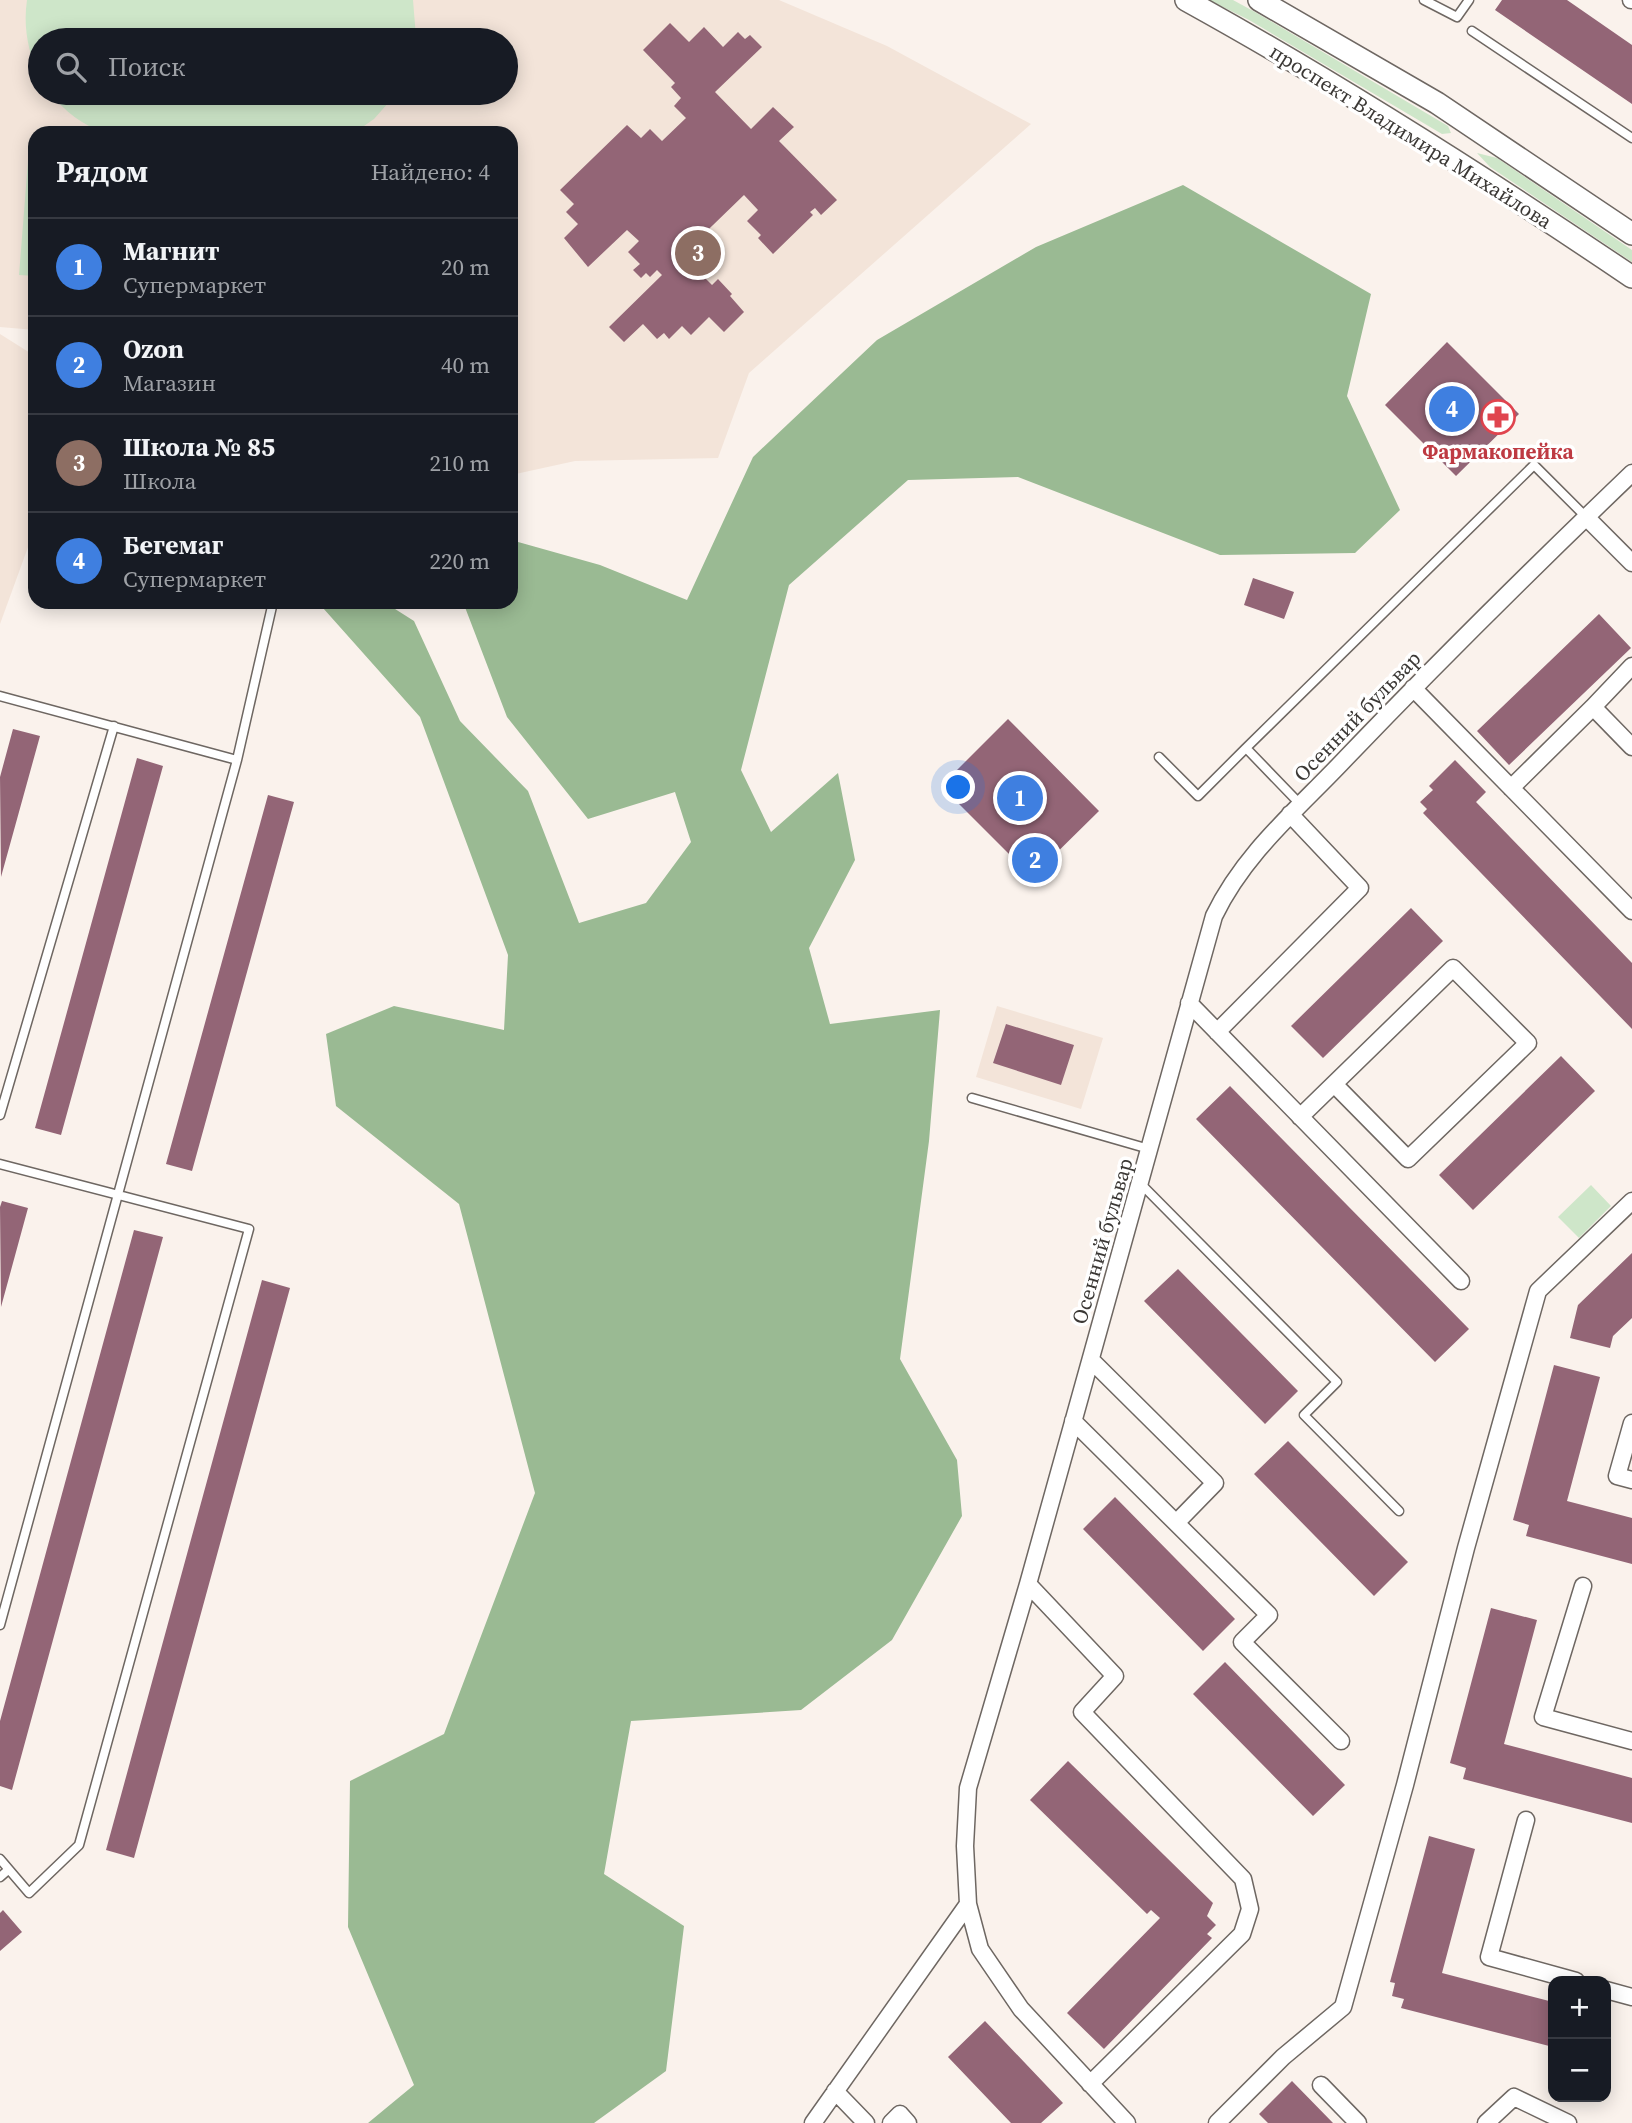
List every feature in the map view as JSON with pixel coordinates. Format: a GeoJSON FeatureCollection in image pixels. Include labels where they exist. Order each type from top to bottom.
{"type":"FeatureCollection","features":[{"type":"Feature","properties":{"kind":"main road","name":"проспект Владимира Михайлова"},"geometry":{"type":"LineString","coordinates":[[1186,0],[1296,62],[1459,161],[1632,278]]}},
{"type":"Feature","properties":{"kind":"main road","name":"проспект Владимира Михайлова"},"geometry":{"type":"LineString","coordinates":[[1259,0],[1396,78],[1479,130],[1632,234]]}},
{"type":"Feature","properties":{"kind":"main road"},"geometry":{"type":"LineString","coordinates":[[1459,161],[1479,130]]}},
{"type":"Feature","properties":{"kind":"street","name":"Осенний бульвар"},"geometry":{"type":"LineString","coordinates":[[1127,2123],[1021,2009],[980,1949],[968,1904],[965,1846],[968,1788],[1028,1584],[1214,916],[1245,863],[1295,809],[1413,688],[1632,473]]}},
{"type":"Feature","properties":{"kind":"street"},"geometry":{"type":"LineString","coordinates":[[1586,517],[1632,563]]}},
{"type":"Feature","properties":{"kind":"street"},"geometry":{"type":"LineString","coordinates":[[1511,788],[1632,666]]}},
{"type":"Feature","properties":{"kind":"street"},"geometry":{"type":"LineString","coordinates":[[1413,688],[1632,911]]}},
{"type":"Feature","properties":{"kind":"street"},"geometry":{"type":"LineString","coordinates":[[1593,707],[1632,747]]}},
{"type":"Feature","properties":{"kind":"street"},"geometry":{"type":"LineString","coordinates":[[1217,1032],[1360,888],[1295,809]]}},
{"type":"Feature","properties":{"kind":"street"},"geometry":{"type":"LineString","coordinates":[[1300,1117],[1453,968],[1528,1043],[1408,1159],[1334,1084]]}},
{"type":"Feature","properties":{"kind":"street"},"geometry":{"type":"LineString","coordinates":[[1189,1003],[1461,1281]]}},
{"type":"Feature","properties":{"kind":"street"},"geometry":{"type":"LineString","coordinates":[[1217,2123],[1283,2057],[1343,2007],[1538,1291],[1632,1201]]}},
{"type":"Feature","properties":{"kind":"street"},"geometry":{"type":"LineString","coordinates":[[1091,1360],[1215,1483],[1176,1523]]}},
{"type":"Feature","properties":{"kind":"street"},"geometry":{"type":"LineString","coordinates":[[1073,1421],[1269,1615],[1242,1642],[1341,1741]]}},
{"type":"Feature","properties":{"kind":"street"},"geometry":{"type":"LineString","coordinates":[[1632,1423],[1617,1476],[1632,1480]]}},
{"type":"Feature","properties":{"kind":"street"},"geometry":{"type":"LineString","coordinates":[[1028,1584],[1115,1676],[1082,1712],[1243,1879],[1250,1909],[1242,1934],[1090,2084]]}},
{"type":"Feature","properties":{"kind":"street"},"geometry":{"type":"LineString","coordinates":[[1584,1586],[1543,1717],[1632,1741]]}},
{"type":"Feature","properties":{"kind":"street"},"geometry":{"type":"LineString","coordinates":[[1526,1820],[1489,1956],[1559,1976]]}},
{"type":"Feature","properties":{"kind":"street"},"geometry":{"type":"LineString","coordinates":[[813,2123],[968,1904]]}},
{"type":"Feature","properties":{"kind":"street"},"geometry":{"type":"LineString","coordinates":[[1611,1991],[1632,1997]]}},
{"type":"Feature","properties":{"kind":"street"},"geometry":{"type":"LineString","coordinates":[[1321,2085],[1359,2123]]}},
{"type":"Feature","properties":{"kind":"street"},"geometry":{"type":"LineString","coordinates":[[835,2091],[866,2123]]}},
{"type":"Feature","properties":{"kind":"street"},"geometry":{"type":"LineString","coordinates":[[1486,2123],[1514,2097],[1568,2123]]}},
{"type":"Feature","properties":{"kind":"street"},"geometry":{"type":"LineString","coordinates":[[891,2123],[900,2114],[908,2123]]}},
{"type":"Feature","properties":{"kind":"lane"},"geometry":{"type":"LineString","coordinates":[[1423,0],[1457,17],[1469,0]]}},
{"type":"Feature","properties":{"kind":"lane"},"geometry":{"type":"LineString","coordinates":[[1472,31],[1632,138]]}},
{"type":"Feature","properties":{"kind":"lane"},"geometry":{"type":"LineString","coordinates":[[1159,757],[1198,796],[1534,465],[1586,517]]}},
{"type":"Feature","properties":{"kind":"lane"},"geometry":{"type":"LineString","coordinates":[[0,1625],[237,760],[271,609]]}},
{"type":"Feature","properties":{"kind":"lane"},"geometry":{"type":"LineString","coordinates":[[0,696],[237,760]]}},
{"type":"Feature","properties":{"kind":"lane"},"geometry":{"type":"LineString","coordinates":[[0,1115],[114,726]]}},
{"type":"Feature","properties":{"kind":"lane"},"geometry":{"type":"LineString","coordinates":[[1246,748],[1295,809]]}},
{"type":"Feature","properties":{"kind":"lane"},"geometry":{"type":"LineString","coordinates":[[972,1098],[1149,1149]]}},
{"type":"Feature","properties":{"kind":"lane"},"geometry":{"type":"LineString","coordinates":[[0,1164],[250,1229],[79,1844],[29,1892],[0,1859]]}},
{"type":"Feature","properties":{"kind":"lane"},"geometry":{"type":"LineString","coordinates":[[1140,1183],[1337,1382],[1304,1415],[1399,1511]]}},
{"type":"Feature","properties":{"kind":"lane"},"geometry":{"type":"LineString","coordinates":[[0,1877],[8,1870]]}},
{"type":"Feature","properties":{"kind":"shaded area"},"geometry":{"type":"Polygon","coordinates":[[[0,0],[779,0],[887,46],[1031,124],[749,373],[718,458],[575,461],[518,473],[518,126],[28,126],[28,329],[0,327],[0,0]]]}},
{"type":"Feature","properties":{"kind":"shaded area"},"geometry":{"type":"Polygon","coordinates":[[[0,334],[28,352],[28,547],[0,624],[0,334]]]}},
{"type":"Feature","properties":{"kind":"shaded area"},"geometry":{"type":"Polygon","coordinates":[[[997,1006],[1103,1038],[1081,1109],[976,1077],[997,1006]]]}},
{"type":"Feature","properties":{"kind":"green space"},"geometry":{"type":"Polygon","coordinates":[[[27,0],[413,0],[415,28],[28,28],[28,40],[27,0]]]}},
{"type":"Feature","properties":{"kind":"green space"},"geometry":{"type":"Polygon","coordinates":[[[1209,0],[1233,0],[1255,12],[1448,126],[1451,133],[1442,134],[1249,20],[1209,0]]]}},
{"type":"Feature","properties":{"kind":"green space"},"geometry":{"type":"Polygon","coordinates":[[[386,105],[364,126],[90,126],[62,106],[386,105]]]}},
{"type":"Feature","properties":{"kind":"green space"},"geometry":{"type":"Polygon","coordinates":[[[1477,153],[1497,158],[1632,250],[1632,262],[1490,167],[1477,153]]]}},
{"type":"Feature","properties":{"kind":"green space"},"geometry":{"type":"Polygon","coordinates":[[[28,161],[28,276],[19,275],[28,161]]]}},
{"type":"Feature","properties":{"kind":"green space"},"geometry":{"type":"Polygon","coordinates":[[[1183,185],[1371,294],[1347,396],[1400,510],[1355,553],[1220,555],[1018,477],[908,480],[789,585],[741,770],[771,832],[838,773],[855,860],[809,948],[830,1024],[940,1010],[929,1141],[900,1359],[957,1460],[962,1516],[892,1640],[801,1710],[631,1721],[604,1874],[684,1926],[666,2071],[594,2123],[368,2123],[414,2085],[348,1927],[350,1781],[444,1734],[535,1493],[459,1204],[336,1106],[326,1034],[394,1006],[504,1030],[508,955],[420,717],[324,609],[395,609],[414,621],[460,721],[528,791],[579,923],[646,903],[691,842],[675,792],[588,819],[507,717],[466,609],[518,609],[518,542],[600,565],[687,600],[753,457],[877,340],[1036,247],[1183,185]]]}},
{"type":"Feature","properties":{"kind":"green space"},"geometry":{"type":"Polygon","coordinates":[[[1591,1185],[1611,1206],[1579,1238],[1558,1217],[1591,1185]]]}},
{"type":"Feature","properties":{"kind":"building"},"geometry":{"type":"Polygon","coordinates":[[[1502,0],[1567,0],[1632,45],[1632,104],[1495,10],[1502,0]]]}},
{"type":"Feature","properties":{"kind":"building"},"geometry":{"type":"Polygon","coordinates":[[[670,23],[689,42],[704,27],[723,47],[738,32],[745,39],[750,35],[762,47],[715,92],[751,129],[773,107],[794,127],[779,141],[837,200],[821,215],[815,208],[810,212],[813,215],[773,254],[758,238],[761,235],[747,221],[758,210],[744,195],[682,255],[712,285],[718,279],[744,312],[724,332],[709,317],[691,335],[682,326],[669,339],[664,333],[657,339],[643,324],[624,342],[609,327],[662,275],[657,270],[650,277],[646,273],[641,278],[633,270],[640,264],[628,252],[639,241],[627,230],[588,267],[564,238],[578,224],[566,212],[574,204],[560,190],[627,125],[641,138],[650,129],[662,141],[686,118],[674,106],[681,98],[671,87],[675,83],[643,50],[670,23]]]}},
{"type":"Feature","properties":{"kind":"building"},"geometry":{"type":"Polygon","coordinates":[[[1447,342],[1519,414],[1456,476],[1385,405],[1447,342]]]}},
{"type":"Feature","properties":{"kind":"building"},"geometry":{"type":"Polygon","coordinates":[[[1253,578],[1294,592],[1284,619],[1244,605],[1253,578]]]}},
{"type":"Feature","properties":{"kind":"building"},"geometry":{"type":"Polygon","coordinates":[[[1599,614],[1631,648],[1509,765],[1477,731],[1599,614]]]}},
{"type":"Feature","properties":{"kind":"building"},"geometry":{"type":"Polygon","coordinates":[[[1008,719],[1099,811],[1032,877],[941,786],[1008,719]]]}},
{"type":"Feature","properties":{"kind":"building"},"geometry":{"type":"Polygon","coordinates":[[[13,729],[40,736],[1,877],[0,777],[13,729]]]}},
{"type":"Feature","properties":{"kind":"building"},"geometry":{"type":"Polygon","coordinates":[[[137,758],[163,766],[61,1135],[35,1128],[137,758]]]}},
{"type":"Feature","properties":{"kind":"building"},"geometry":{"type":"Polygon","coordinates":[[[1455,760],[1486,792],[1476,802],[1632,963],[1632,1029],[1423,813],[1427,809],[1420,802],[1433,790],[1429,786],[1455,760]]]}},
{"type":"Feature","properties":{"kind":"building"},"geometry":{"type":"Polygon","coordinates":[[[268,795],[294,802],[192,1171],[166,1164],[268,795]]]}},
{"type":"Feature","properties":{"kind":"building"},"geometry":{"type":"Polygon","coordinates":[[[1411,908],[1443,941],[1323,1058],[1291,1026],[1411,908]]]}},
{"type":"Feature","properties":{"kind":"building"},"geometry":{"type":"Polygon","coordinates":[[[1006,1024],[1074,1045],[1061,1085],[993,1063],[1006,1024]]]}},
{"type":"Feature","properties":{"kind":"building"},"geometry":{"type":"Polygon","coordinates":[[[1561,1056],[1595,1091],[1473,1210],[1439,1175],[1561,1056]]]}},
{"type":"Feature","properties":{"kind":"building"},"geometry":{"type":"Polygon","coordinates":[[[1230,1086],[1469,1329],[1435,1362],[1196,1119],[1230,1086]]]}},
{"type":"Feature","properties":{"kind":"building"},"geometry":{"type":"Polygon","coordinates":[[[2,1201],[28,1208],[1,1307],[0,1207],[2,1201]]]}},
{"type":"Feature","properties":{"kind":"building"},"geometry":{"type":"Polygon","coordinates":[[[134,1230],[163,1237],[12,1790],[0,1786],[0,1721],[134,1230]]]}},
{"type":"Feature","properties":{"kind":"building"},"geometry":{"type":"Polygon","coordinates":[[[1632,1253],[1632,1318],[1613,1336],[1610,1348],[1570,1338],[1578,1305],[1632,1253]]]}},
{"type":"Feature","properties":{"kind":"building"},"geometry":{"type":"Polygon","coordinates":[[[1178,1269],[1298,1391],[1265,1424],[1144,1301],[1178,1269]]]}},
{"type":"Feature","properties":{"kind":"building"},"geometry":{"type":"Polygon","coordinates":[[[262,1280],[290,1288],[134,1858],[106,1850],[262,1280]]]}},
{"type":"Feature","properties":{"kind":"building"},"geometry":{"type":"Polygon","coordinates":[[[1554,1365],[1600,1377],[1567,1501],[1632,1518],[1632,1564],[1526,1536],[1529,1525],[1513,1520],[1554,1365]]]}},
{"type":"Feature","properties":{"kind":"building"},"geometry":{"type":"Polygon","coordinates":[[[1288,1441],[1408,1562],[1374,1596],[1254,1474],[1288,1441]]]}},
{"type":"Feature","properties":{"kind":"building"},"geometry":{"type":"Polygon","coordinates":[[[1115,1497],[1235,1619],[1203,1651],[1083,1529],[1115,1497]]]}},
{"type":"Feature","properties":{"kind":"building"},"geometry":{"type":"Polygon","coordinates":[[[1491,1608],[1537,1620],[1504,1744],[1632,1778],[1632,1823],[1463,1779],[1466,1768],[1450,1763],[1491,1608]]]}},
{"type":"Feature","properties":{"kind":"building"},"geometry":{"type":"Polygon","coordinates":[[[1225,1662],[1345,1785],[1313,1816],[1193,1694],[1225,1662]]]}},
{"type":"Feature","properties":{"kind":"building"},"geometry":{"type":"Polygon","coordinates":[[[1068,1761],[1213,1903],[1207,1916],[1216,1925],[1207,1934],[1212,1938],[1104,2049],[1067,2013],[1160,1918],[1151,1910],[1147,1914],[1030,1800],[1068,1761]]]}},
{"type":"Feature","properties":{"kind":"building"},"geometry":{"type":"Polygon","coordinates":[[[1429,1836],[1475,1849],[1442,1973],[1548,2001],[1548,2046],[1401,2008],[1404,1999],[1392,1996],[1395,1983],[1390,1982],[1429,1836]]]}},
{"type":"Feature","properties":{"kind":"building"},"geometry":{"type":"Polygon","coordinates":[[[3,1910],[22,1932],[0,1951],[0,1913],[3,1910]]]}},
{"type":"Feature","properties":{"kind":"building"},"geometry":{"type":"Polygon","coordinates":[[[985,2021],[1063,2103],[1041,2123],[1011,2123],[948,2057],[985,2021]]]}},
{"type":"Feature","properties":{"kind":"building"},"geometry":{"type":"Polygon","coordinates":[[[1292,2081],[1333,2123],[1268,2123],[1259,2114],[1292,2081]]]}},
{"type":"Feature","properties":{"kind":"place","name":"Школа № 85"},"geometry":{"type":"Point","coordinates":[698,253]}},
{"type":"Feature","properties":{"kind":"place","name":"Бегемаг"},"geometry":{"type":"Point","coordinates":[1452,409]}},
{"type":"Feature","properties":{"kind":"place","name":"Фармакопейка"},"geometry":{"type":"Point","coordinates":[1498,417]}},
{"type":"Feature","properties":{"kind":"place","name":"Магнит"},"geometry":{"type":"Point","coordinates":[1020,798]}},
{"type":"Feature","properties":{"kind":"place","name":"Ozon"},"geometry":{"type":"Point","coordinates":[1035,860]}}]}
